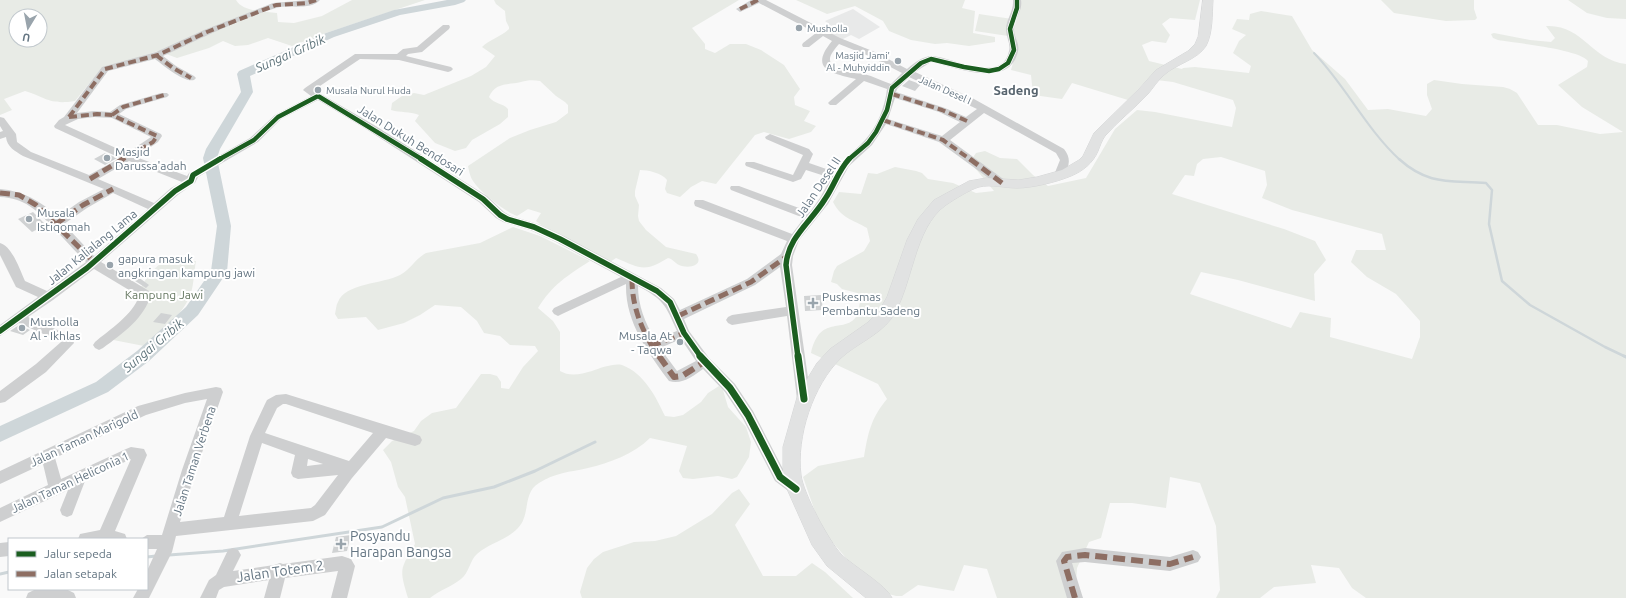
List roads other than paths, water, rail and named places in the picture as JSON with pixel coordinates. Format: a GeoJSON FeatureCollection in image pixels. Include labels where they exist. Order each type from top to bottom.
{"type":"FeatureCollection","features":[{"type":"Feature","properties":{"kind":"main road"},"geometry":{"type":"LineString","coordinates":[[882,598],[866,587],[834,560],[819,539],[796,489],[792,476],[792,447],[804,399],[823,367],[836,353],[872,327],[885,314],[894,298],[914,240],[923,222],[939,203],[974,184],[986,182],[1018,184],[1059,175],[1073,170],[1084,163],[1088,158],[1098,136],[1143,92],[1160,72],[1192,53],[1200,46],[1204,37],[1208,0]]}},
{"type":"Feature","properties":{"kind":"street"},"geometry":{"type":"LineString","coordinates":[[192,178],[127,157],[59,126],[61,122],[69,117],[105,69],[156,55],[207,32],[276,5],[307,3],[316,0]]}},
{"type":"Feature","properties":{"kind":"street"},"geometry":{"type":"LineString","coordinates":[[740,9],[759,0]]}},
{"type":"Feature","properties":{"kind":"street","name":"Jalan Desel I"},"geometry":{"type":"LineString","coordinates":[[759,0],[838,40],[872,54],[984,108],[1060,151],[1065,156],[1066,160],[1059,175]]}},
{"type":"Feature","properties":{"kind":"street","name":"Jalan Desel II"},"geometry":{"type":"LineString","coordinates":[[786,257],[794,239],[812,218],[830,192],[837,176],[847,162],[874,136],[883,120],[892,91],[909,73],[925,60],[929,59],[976,70],[1003,69],[1007,66],[1013,53],[1010,27],[1016,14],[1017,0]]}},
{"type":"Feature","properties":{"kind":"street"},"geometry":{"type":"LineString","coordinates":[[399,57],[406,51],[419,50],[446,27]]}},
{"type":"Feature","properties":{"kind":"street"},"geometry":{"type":"LineString","coordinates":[[806,45],[822,32]]}},
{"type":"Feature","properties":{"kind":"street"},"geometry":{"type":"LineString","coordinates":[[838,40],[827,54],[826,64],[838,71],[866,78],[892,91],[967,121]]}},
{"type":"Feature","properties":{"kind":"street"},"geometry":{"type":"LineString","coordinates":[[156,55],[191,78]]}},
{"type":"Feature","properties":{"kind":"street"},"geometry":{"type":"LineString","coordinates":[[318,96],[308,90],[347,62],[361,56],[399,57],[448,69]]}},
{"type":"Feature","properties":{"kind":"street"},"geometry":{"type":"LineString","coordinates":[[336,60],[347,62]]}},
{"type":"Feature","properties":{"kind":"street"},"geometry":{"type":"LineString","coordinates":[[833,103],[866,78],[875,69]]}},
{"type":"Feature","properties":{"kind":"street"},"geometry":{"type":"LineString","coordinates":[[112,115],[123,107],[164,95]]}},
{"type":"Feature","properties":{"kind":"street","name":"Jalan Kalialang Lama"},"geometry":{"type":"LineString","coordinates":[[0,331],[49,297],[94,262],[192,178],[254,140],[278,117],[318,96]]}},
{"type":"Feature","properties":{"kind":"street","name":"Jalan Dukuh Bendosari"},"geometry":{"type":"LineString","coordinates":[[318,96],[370,127],[483,199],[500,215],[507,219],[534,227],[560,239],[656,292],[670,302],[678,316],[684,333],[704,362],[730,388],[748,415],[780,477],[796,489]]}},
{"type":"Feature","properties":{"kind":"street"},"geometry":{"type":"LineString","coordinates":[[943,140],[984,108]]}},
{"type":"Feature","properties":{"kind":"street"},"geometry":{"type":"LineString","coordinates":[[69,117],[97,114],[112,115],[157,136],[153,142],[90,179]]}},
{"type":"Feature","properties":{"kind":"street"},"geometry":{"type":"LineString","coordinates":[[1,120],[4,134],[12,136],[12,142],[15,146],[27,154],[90,179],[156,208]]}},
{"type":"Feature","properties":{"kind":"street"},"geometry":{"type":"LineString","coordinates":[[883,120],[943,140],[1002,183]]}},
{"type":"Feature","properties":{"kind":"street"},"geometry":{"type":"LineString","coordinates":[[750,164],[793,179],[797,177],[804,166],[808,154],[805,151],[770,137]]}},
{"type":"Feature","properties":{"kind":"street"},"geometry":{"type":"LineString","coordinates":[[804,166],[837,176]]}},
{"type":"Feature","properties":{"kind":"street"},"geometry":{"type":"LineString","coordinates":[[735,188],[812,218]]}},
{"type":"Feature","properties":{"kind":"street"},"geometry":{"type":"LineString","coordinates":[[56,224],[83,205],[113,189]]}},
{"type":"Feature","properties":{"kind":"street"},"geometry":{"type":"LineString","coordinates":[[0,194],[15,195],[33,203],[44,211],[94,262],[145,294],[142,303],[128,320],[99,345]]}},
{"type":"Feature","properties":{"kind":"street"},"geometry":{"type":"LineString","coordinates":[[699,203],[794,239]]}},
{"type":"Feature","properties":{"kind":"street"},"geometry":{"type":"LineString","coordinates":[[0,247],[5,261],[20,284],[49,297]]}},
{"type":"Feature","properties":{"kind":"street"},"geometry":{"type":"LineString","coordinates":[[678,316],[751,282],[786,257],[804,399]]}},
{"type":"Feature","properties":{"kind":"street"},"geometry":{"type":"LineString","coordinates":[[558,311],[630,278],[631,292],[643,331],[651,346],[674,377],[682,376],[704,362]]}},
{"type":"Feature","properties":{"kind":"street"},"geometry":{"type":"LineString","coordinates":[[732,320],[792,311]]}},
{"type":"Feature","properties":{"kind":"street"},"geometry":{"type":"LineString","coordinates":[[0,398],[41,368],[68,343],[66,338],[20,318]]}},
{"type":"Feature","properties":{"kind":"street"},"geometry":{"type":"LineString","coordinates":[[651,346],[684,333]]}},
{"type":"Feature","properties":{"kind":"street","name":"Jalan Taman Marigold"},"geometry":{"type":"LineString","coordinates":[[0,478],[143,410],[185,398],[216,392]]}},
{"type":"Feature","properties":{"kind":"street","name":"Jalan Taman Verbena"},"geometry":{"type":"LineString","coordinates":[[148,584],[166,545],[189,470],[216,392]]}},
{"type":"Feature","properties":{"kind":"street"},"geometry":{"type":"LineString","coordinates":[[229,524],[257,436],[272,404],[281,399],[286,399],[415,440]]}},
{"type":"Feature","properties":{"kind":"street"},"geometry":{"type":"LineString","coordinates":[[148,542],[166,545],[229,524],[314,514],[320,510],[383,431]]}},
{"type":"Feature","properties":{"kind":"street"},"geometry":{"type":"LineString","coordinates":[[257,436],[352,468]]}},
{"type":"Feature","properties":{"kind":"street"},"geometry":{"type":"LineString","coordinates":[[304,451],[297,472],[298,473],[352,468]]}},
{"type":"Feature","properties":{"kind":"street","name":"Jalan Taman Heliconia 1"},"geometry":{"type":"LineString","coordinates":[[0,515],[132,453],[139,453],[140,455],[105,536]]}},
{"type":"Feature","properties":{"kind":"street"},"geometry":{"type":"LineString","coordinates":[[48,456],[56,488]]}},
{"type":"Feature","properties":{"kind":"street"},"geometry":{"type":"LineString","coordinates":[[67,510],[80,477]]}},
{"type":"Feature","properties":{"kind":"street"},"geometry":{"type":"LineString","coordinates":[[92,538],[105,536],[115,538]]}},
{"type":"Feature","properties":{"kind":"street"},"geometry":{"type":"LineString","coordinates":[[215,588],[233,555]]}},
{"type":"Feature","properties":{"kind":"street"},"geometry":{"type":"LineString","coordinates":[[1075,598],[1064,561],[1067,557],[1085,555],[1170,564],[1192,557]]}},
{"type":"Feature","properties":{"kind":"street","name":"Jalan Totem 2"},"geometry":{"type":"LineString","coordinates":[[215,588],[280,570],[342,563],[346,564],[347,566],[339,598]]}},
{"type":"Feature","properties":{"kind":"street"},"geometry":{"type":"LineString","coordinates":[[272,598],[280,570]]}},
{"type":"Feature","properties":{"kind":"street"},"geometry":{"type":"LineString","coordinates":[[34,598],[68,598]]}},
{"type":"Feature","properties":{"kind":"waterway","name":"Sungai Gribik"},"geometry":{"type":"LineString","coordinates":[[0,434],[102,387],[143,356],[192,311],[219,272],[224,226],[210,158],[213,149],[247,92],[243,74],[330,35],[398,12],[460,0]]}},
{"type":"Feature","properties":{"kind":"waterway"},"geometry":{"type":"LineString","coordinates":[[1314,53],[1336,79],[1377,135],[1399,159]]}},
{"type":"Feature","properties":{"kind":"waterway"},"geometry":{"type":"LineString","coordinates":[[1399,159],[1410,168],[1430,178],[1486,183],[1492,190],[1489,224],[1502,281],[1530,305],[1605,347],[1626,357],[1624,356]]}},
{"type":"Feature","properties":{"kind":"waterway"},"geometry":{"type":"LineString","coordinates":[[169,555],[223,551],[382,527],[443,498],[494,487],[535,471],[595,442]]}},
{"type":"Feature","properties":{"kind":"waterway"},"geometry":{"type":"LineString","coordinates":[[148,557],[156,556]]}},
{"type":"Feature","properties":{"kind":"waterway"},"geometry":{"type":"LineString","coordinates":[[0,574],[8,572]]}},
{"type":"Feature","properties":{"kind":"place","name":"Musholla"},"geometry":{"type":"Point","coordinates":[799,28]}},
{"type":"Feature","properties":{"kind":"place","name":"Masjid Jami' Al - Muhyiddin"},"geometry":{"type":"Point","coordinates":[898,61]}},
{"type":"Feature","properties":{"kind":"place","name":"Musala Nurul Huda"},"geometry":{"type":"Point","coordinates":[318,90]}},
{"type":"Feature","properties":{"kind":"place","name":"Masjid Darussa'adah"},"geometry":{"type":"Point","coordinates":[107,158]}},
{"type":"Feature","properties":{"kind":"place","name":"Musala Istiqomah"},"geometry":{"type":"Point","coordinates":[29,219]}},
{"type":"Feature","properties":{"kind":"place","name":"gapura masuk angkringan kampung jawi"},"geometry":{"type":"Point","coordinates":[110,265]}},
{"type":"Feature","properties":{"kind":"place","name":"Puskesmas Pembantu Sadeng"},"geometry":{"type":"Point","coordinates":[813,303]}},
{"type":"Feature","properties":{"kind":"place","name":"Musholla Al - Ikhlas"},"geometry":{"type":"Point","coordinates":[22,328]}},
{"type":"Feature","properties":{"kind":"place","name":"Musala At - Taqwa"},"geometry":{"type":"Point","coordinates":[680,342]}},
{"type":"Feature","properties":{"kind":"place","name":"Posyandu Harapan Bangsa"},"geometry":{"type":"Point","coordinates":[341,544]}},
{"type":"Feature","properties":{"kind":"district","name":"Sadeng"},"geometry":{"type":"Point","coordinates":[1016,90]}},
{"type":"Feature","properties":{"kind":"park label","name":"Kampung Jawi"},"geometry":{"type":"Point","coordinates":[164,294]}}]}
